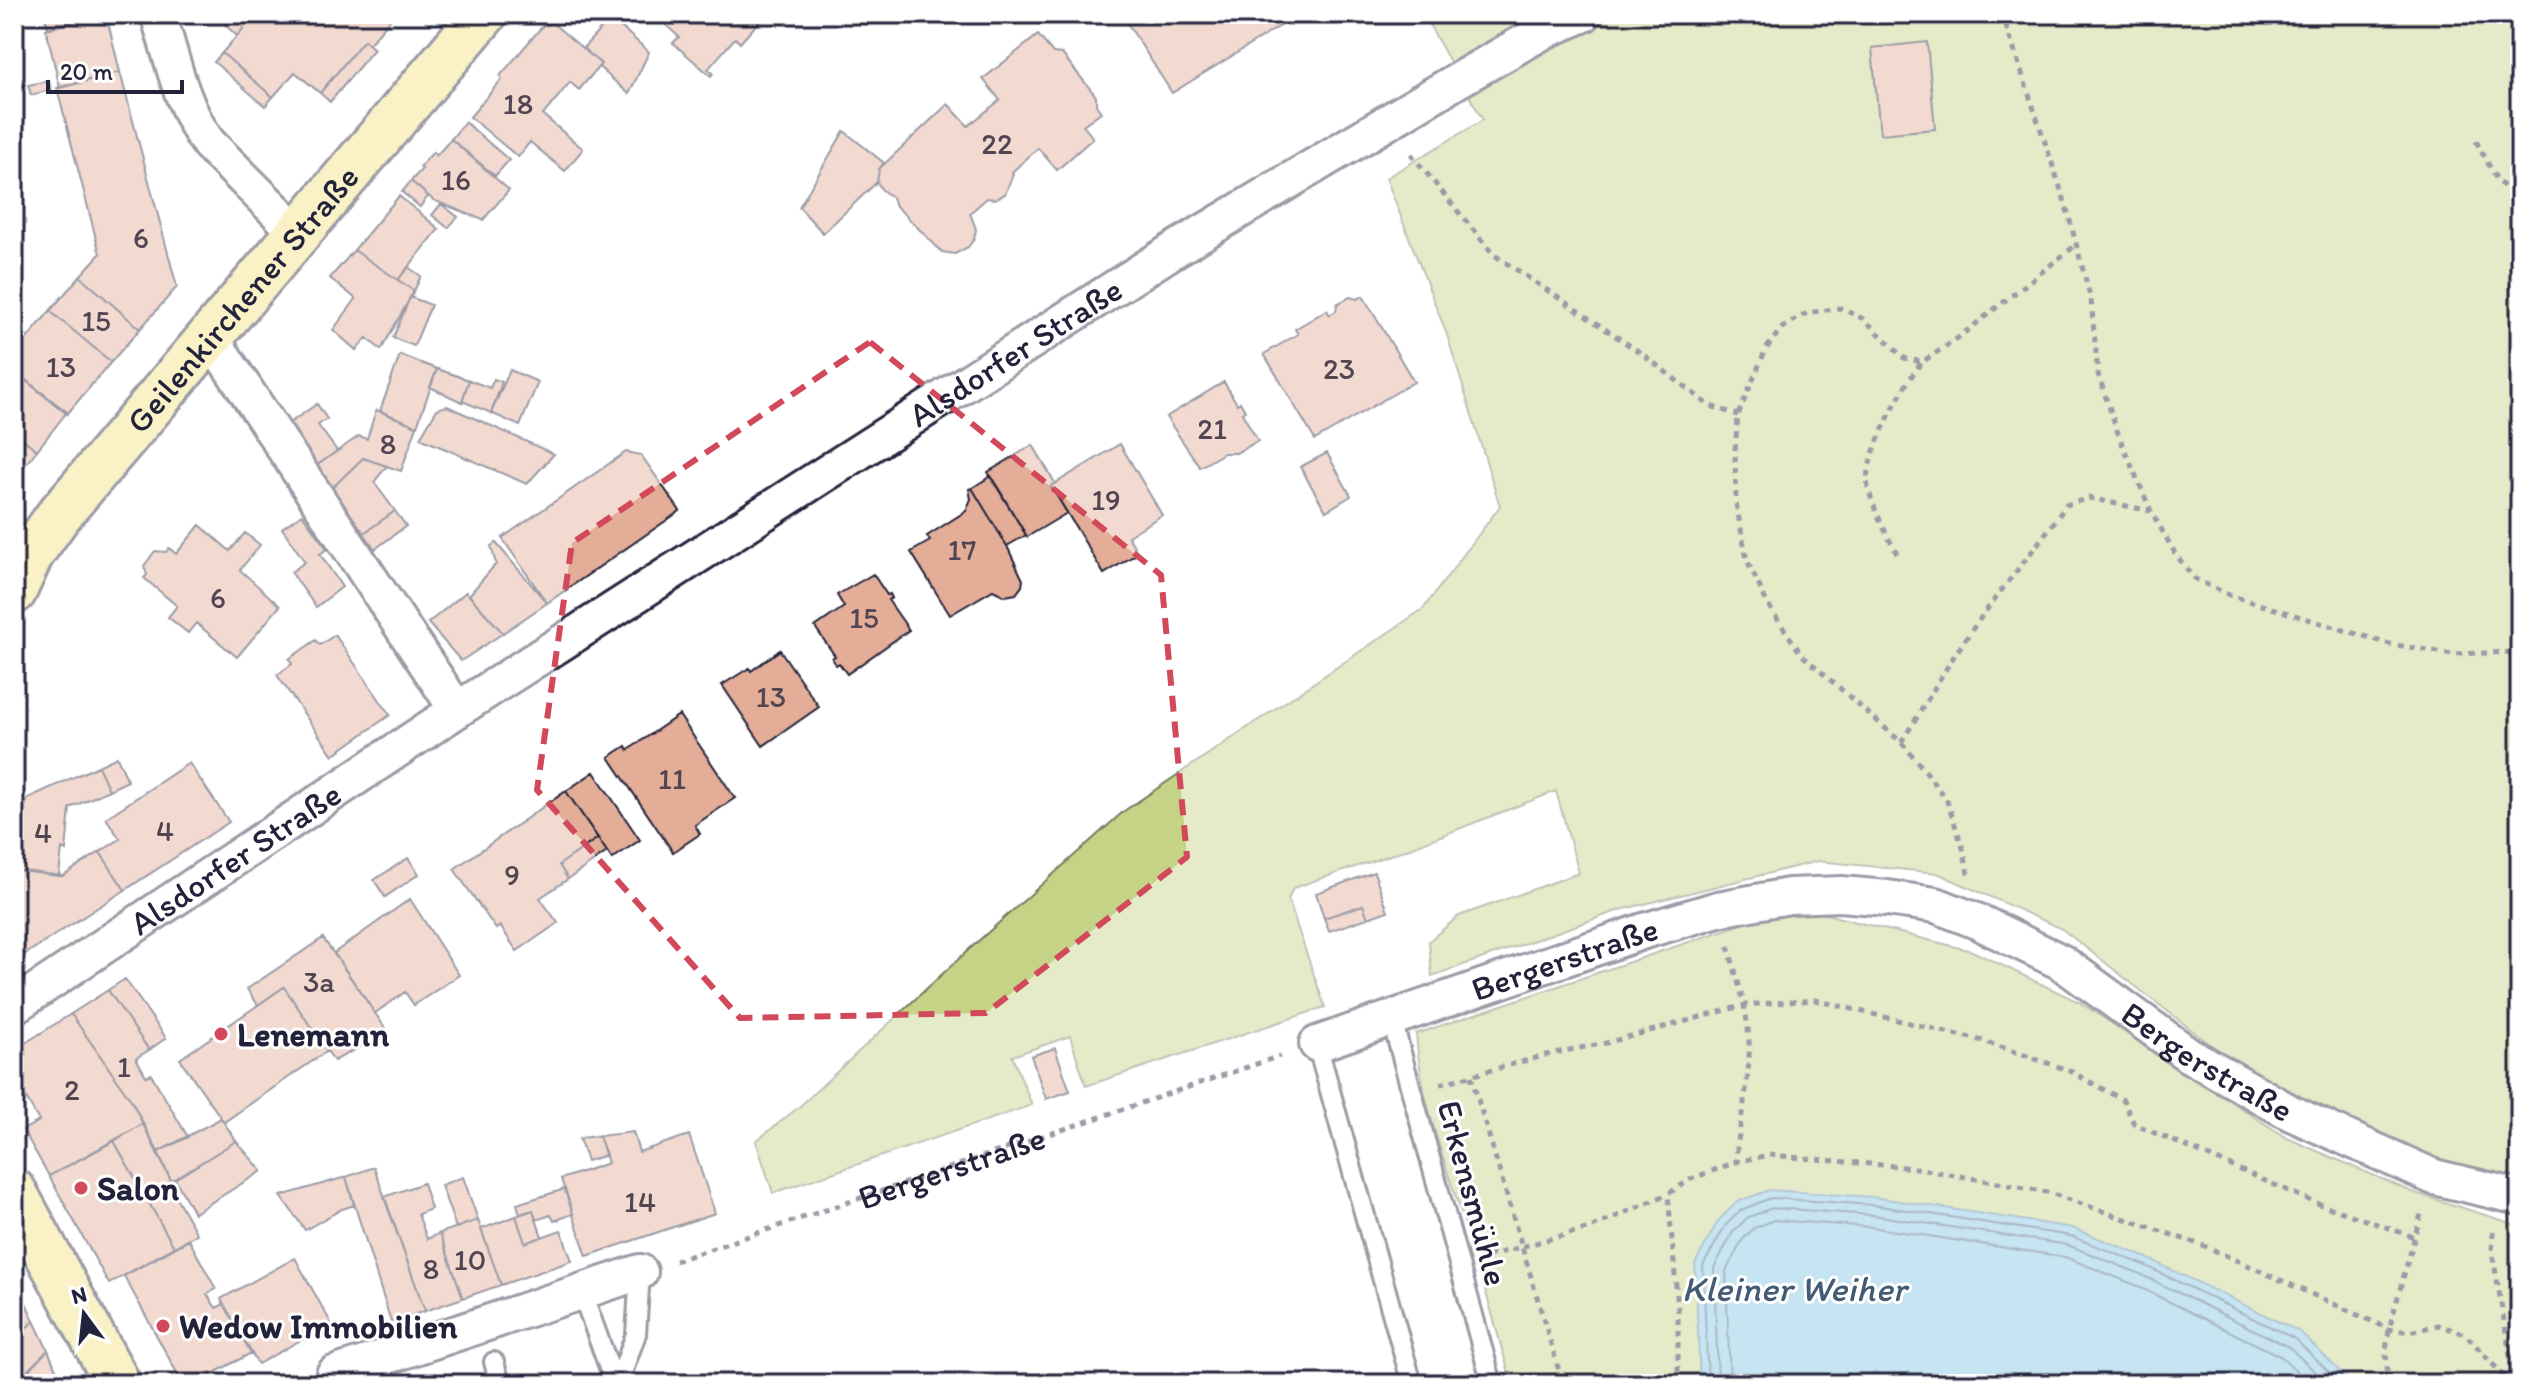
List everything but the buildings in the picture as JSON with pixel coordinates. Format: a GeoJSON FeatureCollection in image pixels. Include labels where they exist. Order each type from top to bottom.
{"type":"FeatureCollection","features":[{"type":"Feature","properties":{"kind":"main road","name":"Geilenkirchener Straße"},"geometry":{"type":"LineString","coordinates":[[14,591],[31,554],[58,516],[484,14]]}},
{"type":"Feature","properties":{"kind":"main road"},"geometry":{"type":"LineString","coordinates":[[14,1192],[118,1384]]}},
{"type":"Feature","properties":{"kind":"street"},"geometry":{"type":"LineString","coordinates":[[158,14],[190,115],[199,132],[299,234]]}},
{"type":"Feature","properties":{"kind":"street","name":"Alsdorfer Straße"},"geometry":{"type":"LineString","coordinates":[[14,1006],[457,710],[1164,256],[1387,120],[1544,31],[1584,14]]}},
{"type":"Feature","properties":{"kind":"street"},"geometry":{"type":"LineString","coordinates":[[210,336],[457,710]]}},
{"type":"Feature","properties":{"kind":"street","name":"Bergerstraße"},"geometry":{"type":"LineString","coordinates":[[1317,1044],[1644,931],[1718,909],[1789,896],[1841,894],[1936,905],[2061,962],[2189,1055],[2291,1113],[2434,1177],[2512,1195]]}},
{"type":"Feature","properties":{"kind":"street"},"geometry":{"type":"LineString","coordinates":[[334,1374],[640,1272]]}},
{"type":"Feature","properties":{"kind":"lane","name":"Erkensmühle"},"geometry":{"type":"LineString","coordinates":[[1392,1020],[1492,1384]]}},
{"type":"Feature","properties":{"kind":"lane"},"geometry":{"type":"LineString","coordinates":[[1317,1044],[1412,1384]]}},
{"type":"Feature","properties":{"kind":"lane"},"geometry":{"type":"LineString","coordinates":[[616,1384],[636,1334],[640,1272]]}},
{"type":"Feature","properties":{"kind":"lane"},"geometry":{"type":"LineString","coordinates":[[582,1293],[616,1384]]}},
{"type":"Feature","properties":{"kind":"lane"},"geometry":{"type":"LineString","coordinates":[[494,1362],[500,1384]]}},
{"type":"Feature","properties":{"kind":"path"},"geometry":{"type":"LineString","coordinates":[[2002,14],[2076,245],[2091,300],[2098,374],[2120,439],[2151,511],[2176,555],[2195,579],[2229,595],[2390,644],[2452,654],[2520,652]]}},
{"type":"Feature","properties":{"kind":"path"},"geometry":{"type":"LineString","coordinates":[[1387,120],[1424,172],[1493,254],[1641,353],[1710,406],[1738,415]]}},
{"type":"Feature","properties":{"kind":"path"},"geometry":{"type":"LineString","coordinates":[[2476,141],[2498,182],[2520,197]]}},
{"type":"Feature","properties":{"kind":"path"},"geometry":{"type":"LineString","coordinates":[[1897,554],[1883,527],[1867,482],[1874,446],[1905,392],[1909,378],[1922,362],[1954,341],[2076,245]]}},
{"type":"Feature","properties":{"kind":"path"},"geometry":{"type":"LineString","coordinates":[[1922,362],[1904,358],[1864,319],[1840,308],[1807,313],[1782,328],[1766,349],[1738,415],[1736,504],[1747,560],[1768,605],[1802,655],[1901,742],[1947,801],[1964,851],[1979,922]]}},
{"type":"Feature","properties":{"kind":"path"},"geometry":{"type":"LineString","coordinates":[[1901,742],[1960,646],[2066,505],[2089,498],[2151,511]]}},
{"type":"Feature","properties":{"kind":"path"},"geometry":{"type":"LineString","coordinates":[[1718,909],[1745,1005],[1750,1056],[1737,1131],[1736,1162]]}},
{"type":"Feature","properties":{"kind":"path"},"geometry":{"type":"LineString","coordinates":[[1411,1091],[1745,1005],[1815,1000],[1983,1041],[2068,1070],[2123,1100],[2134,1124],[2314,1202],[2414,1237]]}},
{"type":"Feature","properties":{"kind":"path","name":"Bergerstraße"},"geometry":{"type":"LineString","coordinates":[[640,1272],[1317,1044]]}},
{"type":"Feature","properties":{"kind":"path"},"geometry":{"type":"LineString","coordinates":[[1471,1076],[1563,1384]]}},
{"type":"Feature","properties":{"kind":"path"},"geometry":{"type":"LineString","coordinates":[[1501,1252],[1590,1228],[1668,1194],[1691,1179],[1736,1162],[1769,1155],[1916,1168],[2047,1192],[2207,1247],[2389,1329],[2410,1332],[2438,1325],[2465,1334],[2513,1384]]}},
{"type":"Feature","properties":{"kind":"path"},"geometry":{"type":"LineString","coordinates":[[2388,1384],[2386,1350],[2389,1329],[2434,1177]]}},
{"type":"Feature","properties":{"kind":"path"},"geometry":{"type":"LineString","coordinates":[[1668,1194],[1678,1309],[1678,1384]]}},
{"type":"Feature","properties":{"kind":"path"},"geometry":{"type":"LineString","coordinates":[[2512,1195],[2492,1251],[2513,1384]]}},
{"type":"Feature","properties":{"kind":"highlighted area"},"geometry":{"type":"Polygon","coordinates":[[[870,342],[1161,575],[1187,857],[986,1013],[740,1018],[537,790],[572,543],[870,342]]]}},
{"type":"Feature","properties":{"kind":"green space"},"geometry":{"type":"Polygon","coordinates":[[[1423,14],[2520,14],[2520,1182],[2444,1161],[2339,1121],[2252,1077],[2062,929],[1937,873],[1818,861],[1620,910],[1432,976],[1429,941],[1459,916],[1579,873],[1556,791],[1402,851],[1293,888],[1288,900],[1325,1007],[1086,1086],[1070,1036],[1012,1056],[1032,1105],[773,1193],[756,1141],[799,1107],[1124,811],[1423,609],[1500,506],[1447,335],[1386,178],[1483,120],[1423,14]]]}},
{"type":"Feature","properties":{"kind":"green space"},"geometry":{"type":"Polygon","coordinates":[[[1817,912],[1972,951],[2079,1002],[2287,1138],[2412,1192],[2520,1226],[2520,1384],[1512,1384],[1430,1114],[1416,1034],[1754,920],[1817,912]]]}},
{"type":"Feature","properties":{"kind":"water","name":"Kleiner Weiher"},"geometry":{"type":"Polygon","coordinates":[[[1769,1190],[1873,1197],[2073,1228],[2145,1257],[2300,1332],[2350,1384],[1700,1384],[1695,1264],[1718,1221],[1737,1202],[1769,1190]]]}},
{"type":"Feature","properties":{"kind":"place","name":"Lenemann"},"geometry":{"type":"Point","coordinates":[221,1034]}},
{"type":"Feature","properties":{"kind":"place","name":"Salon"},"geometry":{"type":"Point","coordinates":[81,1188]}},
{"type":"Feature","properties":{"kind":"place","name":"Wedow Immobilien"},"geometry":{"type":"Point","coordinates":[163,1326]}}]}
